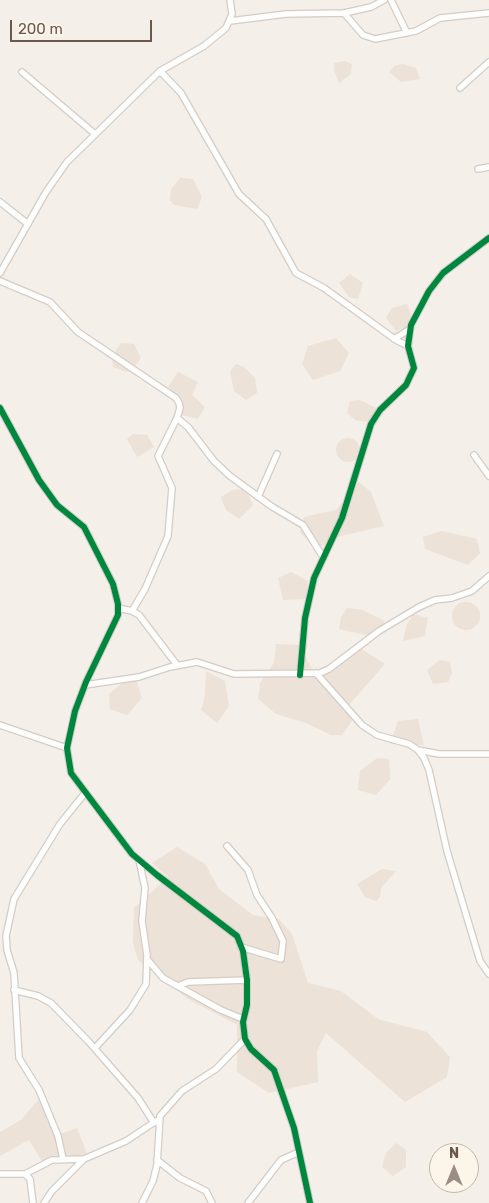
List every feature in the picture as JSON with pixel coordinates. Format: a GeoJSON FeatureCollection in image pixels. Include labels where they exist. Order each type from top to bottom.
{"type":"FeatureCollection","features":[{"type":"Feature","properties":{"kind":"street"},"geometry":{"type":"LineString","coordinates":[[0,273],[46,192],[67,162],[130,103],[160,71],[204,46],[226,28],[232,14],[230,0]]}},
{"type":"Feature","properties":{"kind":"street"},"geometry":{"type":"LineString","coordinates":[[230,21],[286,14],[344,13],[371,7],[384,0]]}},
{"type":"Feature","properties":{"kind":"street"},"geometry":{"type":"LineString","coordinates":[[391,0],[407,33]]}},
{"type":"Feature","properties":{"kind":"street"},"geometry":{"type":"LineString","coordinates":[[344,13],[368,38],[375,40],[407,33],[440,18],[489,14]]}},
{"type":"Feature","properties":{"kind":"street"},"geometry":{"type":"LineString","coordinates":[[460,88],[489,62]]}},
{"type":"Feature","properties":{"kind":"street"},"geometry":{"type":"LineString","coordinates":[[160,71],[181,93],[239,194],[266,219],[296,273],[324,288],[394,339],[408,346]]}},
{"type":"Feature","properties":{"kind":"street"},"geometry":{"type":"LineString","coordinates":[[22,72],[95,134]]}},
{"type":"Feature","properties":{"kind":"street"},"geometry":{"type":"LineString","coordinates":[[478,169],[489,167]]}},
{"type":"Feature","properties":{"kind":"street"},"geometry":{"type":"LineString","coordinates":[[0,202],[28,224]]}},
{"type":"Feature","properties":{"kind":"street"},"geometry":{"type":"LineString","coordinates":[[300,675],[305,618],[314,578],[342,518],[371,424],[380,410],[411,377],[414,368],[408,346],[410,330],[429,291],[444,273],[489,238]]}},
{"type":"Feature","properties":{"kind":"street"},"geometry":{"type":"LineString","coordinates":[[0,281],[50,302],[78,332],[176,398],[180,408],[178,418],[158,456],[172,488],[168,536],[145,589],[132,611]]}},
{"type":"Feature","properties":{"kind":"street"},"geometry":{"type":"LineString","coordinates":[[394,339],[410,330]]}},
{"type":"Feature","properties":{"kind":"street"},"geometry":{"type":"LineString","coordinates":[[0,408],[39,480],[57,505],[84,527],[113,584],[118,608],[118,616],[85,685],[75,711],[67,748],[71,773],[139,860],[234,931],[241,947],[246,980],[247,1005],[243,1019],[245,1039],[251,1050],[274,1070],[292,1121],[310,1203]]}},
{"type":"Feature","properties":{"kind":"street"},"geometry":{"type":"LineString","coordinates":[[178,418],[188,427],[214,461],[230,476],[258,497],[303,525],[323,557]]}},
{"type":"Feature","properties":{"kind":"street"},"geometry":{"type":"LineString","coordinates":[[258,497],[277,454]]}},
{"type":"Feature","properties":{"kind":"street"},"geometry":{"type":"LineString","coordinates":[[474,454],[489,476]]}},
{"type":"Feature","properties":{"kind":"street"},"geometry":{"type":"LineString","coordinates":[[85,685],[139,677],[177,665],[198,662],[234,674],[300,675],[316,673],[329,669],[379,631],[419,607],[472,591],[489,576]]}},
{"type":"Feature","properties":{"kind":"street"},"geometry":{"type":"LineString","coordinates":[[118,608],[132,611],[144,622],[177,665]]}},
{"type":"Feature","properties":{"kind":"street"},"geometry":{"type":"LineString","coordinates":[[316,673],[362,725],[378,736],[409,744],[418,750],[439,754],[489,754]]}},
{"type":"Feature","properties":{"kind":"street"},"geometry":{"type":"LineString","coordinates":[[0,725],[67,748]]}},
{"type":"Feature","properties":{"kind":"street"},"geometry":{"type":"LineString","coordinates":[[418,750],[429,770],[447,851],[480,961],[489,974]]}},
{"type":"Feature","properties":{"kind":"street"},"geometry":{"type":"LineString","coordinates":[[63,1159],[58,1136],[39,1090],[19,1058],[14,973],[7,950],[6,936],[14,898],[60,824],[85,793]]}},
{"type":"Feature","properties":{"kind":"street"},"geometry":{"type":"LineString","coordinates":[[227,846],[248,870],[257,895],[272,918],[283,941],[281,959],[241,947]]}},
{"type":"Feature","properties":{"kind":"street"},"geometry":{"type":"LineString","coordinates":[[95,1048],[130,1010],[146,984],[147,959],[142,920],[146,888],[139,860]]}},
{"type":"Feature","properties":{"kind":"street"},"geometry":{"type":"LineString","coordinates":[[147,959],[163,978],[221,1010],[243,1019]]}},
{"type":"Feature","properties":{"kind":"street"},"geometry":{"type":"LineString","coordinates":[[178,986],[188,982],[246,980]]}},
{"type":"Feature","properties":{"kind":"street"},"geometry":{"type":"LineString","coordinates":[[14,990],[38,996],[51,1003],[95,1048],[147,1109],[154,1123]]}},
{"type":"Feature","properties":{"kind":"street"},"geometry":{"type":"LineString","coordinates":[[44,1203],[55,1187],[84,1159],[126,1141],[154,1123],[182,1091],[216,1069],[245,1039]]}},
{"type":"Feature","properties":{"kind":"street"},"geometry":{"type":"LineString","coordinates":[[142,1203],[153,1180],[157,1160],[159,1118]]}},
{"type":"Feature","properties":{"kind":"street"},"geometry":{"type":"LineString","coordinates":[[248,1203],[281,1160],[299,1152]]}},
{"type":"Feature","properties":{"kind":"street"},"geometry":{"type":"LineString","coordinates":[[0,1174],[25,1174],[45,1163],[63,1159],[84,1159]]}},
{"type":"Feature","properties":{"kind":"street"},"geometry":{"type":"LineString","coordinates":[[157,1160],[180,1178],[206,1191],[212,1203]]}},
{"type":"Feature","properties":{"kind":"street"},"geometry":{"type":"LineString","coordinates":[[25,1174],[30,1179],[34,1203]]}},
{"type":"Feature","properties":{"kind":"shaded area"},"geometry":{"type":"Polygon","coordinates":[[[344,61],[352,64],[351,74],[339,83],[334,70],[334,63],[344,61]]]}},
{"type":"Feature","properties":{"kind":"shaded area"},"geometry":{"type":"Polygon","coordinates":[[[402,64],[416,68],[420,79],[401,82],[389,72],[394,66],[402,64]]]}},
{"type":"Feature","properties":{"kind":"shaded area"},"geometry":{"type":"Polygon","coordinates":[[[180,178],[193,179],[202,197],[197,209],[174,205],[170,200],[171,189],[180,178]]]}},
{"type":"Feature","properties":{"kind":"shaded area"},"geometry":{"type":"Polygon","coordinates":[[[350,274],[363,283],[358,299],[349,297],[339,283],[350,274]]]}},
{"type":"Feature","properties":{"kind":"shaded area"},"geometry":{"type":"Polygon","coordinates":[[[407,304],[414,324],[396,331],[386,318],[392,308],[407,304]]]}},
{"type":"Feature","properties":{"kind":"shaded area"},"geometry":{"type":"Polygon","coordinates":[[[336,338],[349,353],[340,371],[313,380],[302,364],[308,346],[336,338]]]}},
{"type":"Feature","properties":{"kind":"shaded area"},"geometry":{"type":"Polygon","coordinates":[[[121,343],[134,344],[141,358],[132,370],[126,372],[113,367],[112,356],[121,343]]]}},
{"type":"Feature","properties":{"kind":"shaded area"},"geometry":{"type":"Polygon","coordinates":[[[236,364],[244,367],[255,378],[257,393],[246,400],[234,391],[230,371],[236,364]]]}},
{"type":"Feature","properties":{"kind":"shaded area"},"geometry":{"type":"Polygon","coordinates":[[[178,372],[198,382],[192,395],[205,407],[198,419],[181,415],[180,399],[168,387],[178,372]]]}},
{"type":"Feature","properties":{"kind":"shaded area"},"geometry":{"type":"Polygon","coordinates":[[[360,400],[378,409],[368,422],[355,420],[347,413],[350,401],[360,400]]]}},
{"type":"Feature","properties":{"kind":"shaded area"},"geometry":{"type":"Polygon","coordinates":[[[133,434],[147,435],[154,447],[137,457],[127,439],[133,434]]]}},
{"type":"Feature","properties":{"kind":"shaded area"},"geometry":{"type":"Polygon","coordinates":[[[348,438],[356,442],[360,450],[356,458],[348,462],[340,458],[336,450],[340,442],[348,438]]]}},
{"type":"Feature","properties":{"kind":"shaded area"},"geometry":{"type":"Polygon","coordinates":[[[359,482],[371,492],[384,526],[341,536],[320,547],[313,546],[300,532],[304,517],[336,510],[359,482]]]}},
{"type":"Feature","properties":{"kind":"shaded area"},"geometry":{"type":"Polygon","coordinates":[[[246,489],[253,505],[239,519],[226,510],[221,497],[232,490],[246,489]]]}},
{"type":"Feature","properties":{"kind":"shaded area"},"geometry":{"type":"Polygon","coordinates":[[[442,531],[477,539],[480,553],[468,565],[425,549],[423,537],[442,531]]]}},
{"type":"Feature","properties":{"kind":"shaded area"},"geometry":{"type":"Polygon","coordinates":[[[291,572],[308,581],[306,599],[283,600],[278,578],[291,572]]]}},
{"type":"Feature","properties":{"kind":"shaded area"},"geometry":{"type":"Polygon","coordinates":[[[466,602],[476,606],[480,616],[476,626],[466,630],[456,626],[452,616],[456,606],[466,602]]]}},
{"type":"Feature","properties":{"kind":"shaded area"},"geometry":{"type":"Polygon","coordinates":[[[347,608],[362,610],[385,621],[374,637],[339,629],[341,617],[347,608]]]}},
{"type":"Feature","properties":{"kind":"shaded area"},"geometry":{"type":"Polygon","coordinates":[[[413,614],[428,618],[425,636],[403,641],[406,626],[413,614]]]}},
{"type":"Feature","properties":{"kind":"shaded area"},"geometry":{"type":"Polygon","coordinates":[[[276,644],[299,645],[316,676],[339,666],[360,648],[385,664],[348,706],[357,714],[342,735],[331,735],[306,723],[276,714],[258,699],[260,683],[274,663],[276,644]]]}},
{"type":"Feature","properties":{"kind":"shaded area"},"geometry":{"type":"Polygon","coordinates":[[[440,660],[450,662],[452,673],[448,682],[433,684],[427,670],[440,660]]]}},
{"type":"Feature","properties":{"kind":"shaded area"},"geometry":{"type":"Polygon","coordinates":[[[206,671],[225,681],[229,706],[217,723],[201,710],[205,696],[206,671]]]}},
{"type":"Feature","properties":{"kind":"shaded area"},"geometry":{"type":"Polygon","coordinates":[[[136,680],[142,698],[127,715],[110,709],[109,694],[121,684],[136,680]]]}},
{"type":"Feature","properties":{"kind":"shaded area"},"geometry":{"type":"Polygon","coordinates":[[[418,719],[424,745],[390,744],[398,721],[418,719]]]}},
{"type":"Feature","properties":{"kind":"shaded area"},"geometry":{"type":"Polygon","coordinates":[[[377,758],[389,759],[390,779],[376,795],[358,790],[360,771],[377,758]]]}},
{"type":"Feature","properties":{"kind":"shaded area"},"geometry":{"type":"Polygon","coordinates":[[[177,847],[205,864],[219,889],[253,915],[279,919],[292,934],[308,983],[341,991],[378,1019],[427,1032],[450,1057],[447,1077],[405,1102],[326,1033],[317,1051],[318,1082],[269,1093],[237,1072],[237,1025],[188,999],[138,960],[133,943],[134,908],[168,877],[152,863],[177,847]]]}},
{"type":"Feature","properties":{"kind":"shaded area"},"geometry":{"type":"Polygon","coordinates":[[[382,869],[396,871],[381,888],[380,897],[376,901],[365,897],[357,884],[382,869]]]}},
{"type":"Feature","properties":{"kind":"shaded area"},"geometry":{"type":"Polygon","coordinates":[[[37,1101],[46,1103],[46,1119],[55,1136],[77,1128],[87,1154],[42,1161],[29,1140],[0,1156],[0,1132],[21,1120],[37,1101]]]}},
{"type":"Feature","properties":{"kind":"shaded area"},"geometry":{"type":"Polygon","coordinates":[[[396,1143],[406,1150],[406,1167],[393,1176],[382,1167],[386,1153],[396,1143]]]}},
{"type":"Feature","properties":{"kind":"cycle path"},"geometry":{"type":"LineString","coordinates":[[300,675],[305,618],[314,578],[342,518],[371,424],[380,410],[406,385],[414,368],[408,346],[411,325],[429,291],[443,273],[489,238]]}},
{"type":"Feature","properties":{"kind":"cycle path"},"geometry":{"type":"LineString","coordinates":[[0,408],[39,480],[57,505],[84,527],[113,584],[118,604],[118,615],[86,682],[75,711],[67,748],[71,773],[132,854],[237,936],[243,951],[247,980],[247,1005],[243,1022],[245,1039],[251,1049],[274,1070],[294,1128],[310,1203]]}}]}
